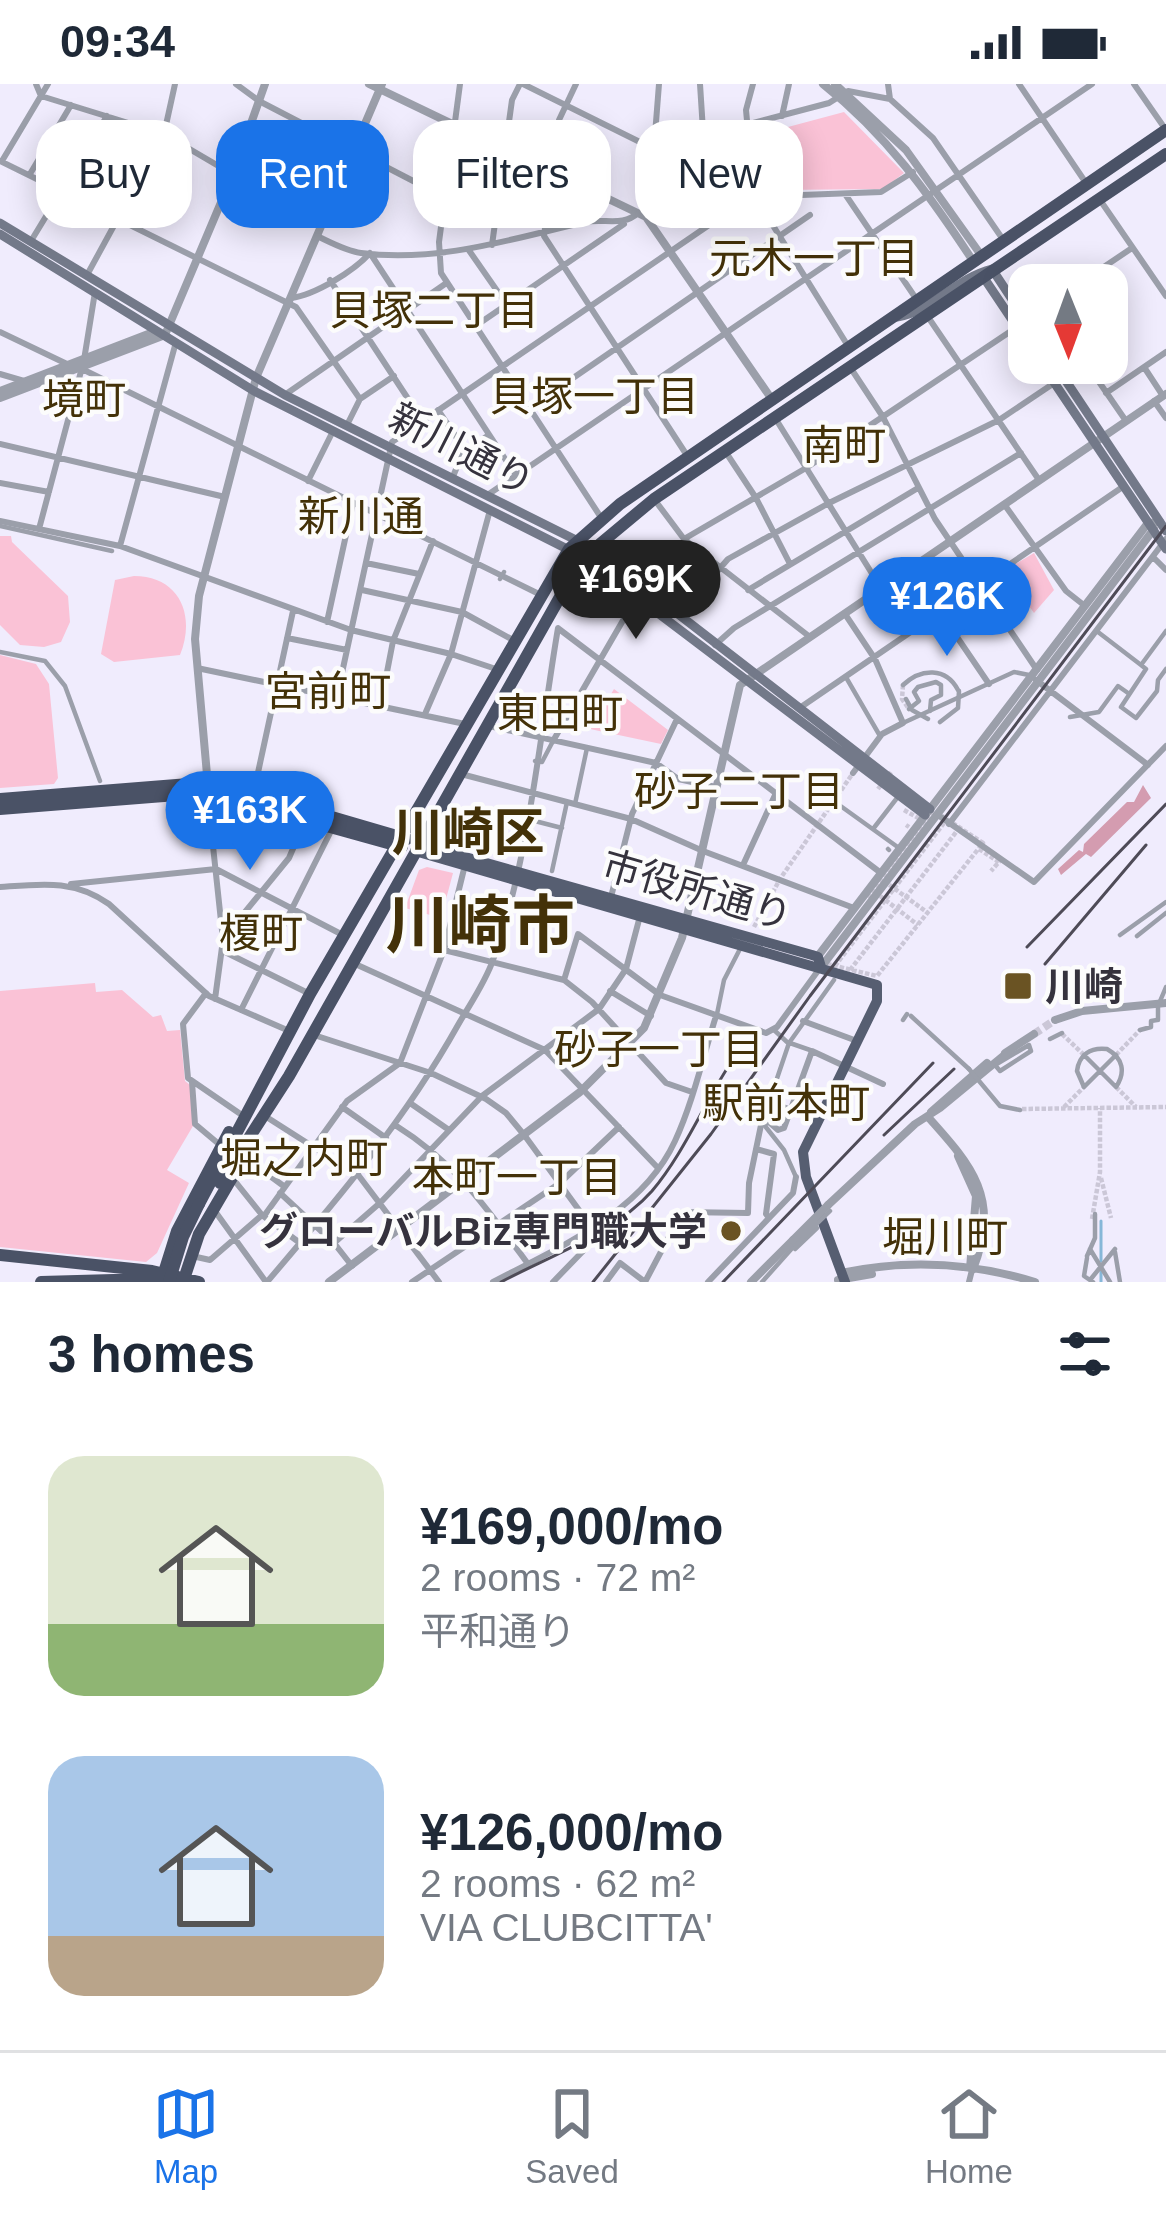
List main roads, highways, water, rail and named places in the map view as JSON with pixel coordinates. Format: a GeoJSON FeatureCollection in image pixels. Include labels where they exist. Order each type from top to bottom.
{"type":"FeatureCollection","features":[{"type":"Feature","properties":{"kind":"highway"},"geometry":{"type":"LineString","coordinates":[[172,1281],[191,1256],[486,724],[552,624],[589,554],[654,499],[926,314],[982,267],[1093,192],[1166,130]]}},
{"type":"Feature","properties":{"kind":"highway"},"geometry":{"type":"LineString","coordinates":[[172,1281],[188,1205],[574,544],[602,519],[917,300],[982,267],[1004,241],[1166,154]]}},
{"type":"Feature","properties":{"kind":"highway"},"geometry":{"type":"LineString","coordinates":[[0,799],[161,784],[253,794],[417,847]]}},
{"type":"Feature","properties":{"kind":"highway"},"geometry":{"type":"LineString","coordinates":[[0,809],[208,791],[399,841]]}},
{"type":"Feature","properties":{"kind":"highway"},"geometry":{"type":"LineString","coordinates":[[321,977],[338,971],[341,984]]}},
{"type":"Feature","properties":{"kind":"highway"},"geometry":{"type":"LineString","coordinates":[[294,1025],[310,1038]]}},
{"type":"Feature","properties":{"kind":"highway"},"geometry":{"type":"LineString","coordinates":[[172,1281],[271,1066]]}},
{"type":"Feature","properties":{"kind":"highway"},"geometry":{"type":"LineString","coordinates":[[207,1208],[289,1076]]}},
{"type":"Feature","properties":{"kind":"highway"},"geometry":{"type":"LineString","coordinates":[[0,1255],[172,1281]]}},
{"type":"Feature","properties":{"kind":"highway"},"geometry":{"type":"LineString","coordinates":[[41,1282],[200,1282]]}},
{"type":"Feature","properties":{"kind":"main road","name":"新川通り"},"geometry":{"type":"LineString","coordinates":[[0,223],[229,369],[254,392],[340,426],[490,510],[574,544]]}},
{"type":"Feature","properties":{"kind":"main road","name":"新川通り"},"geometry":{"type":"LineString","coordinates":[[0,234],[28,245]]}},
{"type":"Feature","properties":{"kind":"main road"},"geometry":{"type":"LineString","coordinates":[[894,318],[916,314],[982,267],[1008,301]]}},
{"type":"Feature","properties":{"kind":"main road","name":"新川通り"},"geometry":{"type":"LineString","coordinates":[[163,330],[176,342],[256,378],[283,400]]}},
{"type":"Feature","properties":{"kind":"main road"},"geometry":{"type":"LineString","coordinates":[[1062,384],[1159,533]]}},
{"type":"Feature","properties":{"kind":"main road"},"geometry":{"type":"LineString","coordinates":[[1099,440],[1124,486],[1159,533]]}},
{"type":"Feature","properties":{"kind":"main road","name":"新川通り"},"geometry":{"type":"LineString","coordinates":[[388,452],[486,496],[589,554],[715,645],[746,680],[799,710],[858,766],[931,815],[897,798],[636,598],[589,554]]}},
{"type":"Feature","properties":{"kind":"main road"},"geometry":{"type":"LineString","coordinates":[[486,496],[490,510]]}},
{"type":"Feature","properties":{"kind":"main road","name":"市役所通り"},"geometry":{"type":"LineString","coordinates":[[417,847],[465,865],[516,874]]}},
{"type":"Feature","properties":{"kind":"main road","name":"市役所通り"},"geometry":{"type":"LineString","coordinates":[[417,847],[587,895],[640,916],[748,936],[879,988],[877,1001],[804,1147],[803,1164],[841,1279]]}},
{"type":"Feature","properties":{"kind":"main road","name":"市役所通り"},"geometry":{"type":"LineString","coordinates":[[587,895],[611,896],[685,924]]}},
{"type":"Feature","properties":{"kind":"waterway"},"geometry":{"type":"LineString","coordinates":[[1101,1221],[1101,1261]]}},
{"type":"Feature","properties":{"kind":"waterway"},"geometry":{"type":"LineString","coordinates":[[1101,1271],[1101,1282]]}},
{"type":"Feature","properties":{"kind":"tunnel"},"geometry":{"type":"LineString","coordinates":[[903,685],[902,699],[909,709]]}},
{"type":"Feature","properties":{"kind":"tunnel"},"geometry":{"type":"LineString","coordinates":[[878,789],[891,772]]}},
{"type":"Feature","properties":{"kind":"tunnel"},"geometry":{"type":"LineString","coordinates":[[754,927],[780,879],[853,773]]}},
{"type":"Feature","properties":{"kind":"tunnel"},"geometry":{"type":"LineString","coordinates":[[904,810],[920,819]]}},
{"type":"Feature","properties":{"kind":"tunnel"},"geometry":{"type":"LineString","coordinates":[[867,897],[933,811]]}},
{"type":"Feature","properties":{"kind":"tunnel"},"geometry":{"type":"LineString","coordinates":[[827,964],[877,976],[983,843],[942,816]]}},
{"type":"Feature","properties":{"kind":"tunnel"},"geometry":{"type":"LineString","coordinates":[[835,966],[944,823]]}},
{"type":"Feature","properties":{"kind":"tunnel"},"geometry":{"type":"LineString","coordinates":[[850,970],[960,827]]}},
{"type":"Feature","properties":{"kind":"tunnel"},"geometry":{"type":"LineString","coordinates":[[979,849],[999,862],[991,871]]}},
{"type":"Feature","properties":{"kind":"tunnel"},"geometry":{"type":"LineString","coordinates":[[884,881],[928,913]]}},
{"type":"Feature","properties":{"kind":"tunnel"},"geometry":{"type":"LineString","coordinates":[[875,892],[918,925]]}},
{"type":"Feature","properties":{"kind":"tunnel"},"geometry":{"type":"LineString","coordinates":[[1034,1034],[1055,1020]]}},
{"type":"Feature","properties":{"kind":"tunnel"},"geometry":{"type":"LineString","coordinates":[[1116,1055],[1140,1030]]}},
{"type":"Feature","properties":{"kind":"tunnel"},"geometry":{"type":"LineString","coordinates":[[1062,1034],[1084,1055]]}},
{"type":"Feature","properties":{"kind":"tunnel"},"geometry":{"type":"LineString","coordinates":[[1064,1107],[1084,1087]]}},
{"type":"Feature","properties":{"kind":"tunnel"},"geometry":{"type":"LineString","coordinates":[[1116,1087],[1136,1107]]}},
{"type":"Feature","properties":{"kind":"tunnel"},"geometry":{"type":"LineString","coordinates":[[1022,1109],[1166,1107]]}},
{"type":"Feature","properties":{"kind":"tunnel"},"geometry":{"type":"LineString","coordinates":[[1092,1219],[1100,1172],[1100,1108]]}},
{"type":"Feature","properties":{"kind":"tunnel"},"geometry":{"type":"LineString","coordinates":[[1101,1178],[1111,1218]]}},
{"type":"Feature","properties":{"kind":"railway"},"geometry":{"type":"LineString","coordinates":[[593,1282],[711,1134],[1166,526]]}},
{"type":"Feature","properties":{"kind":"railway"},"geometry":{"type":"LineString","coordinates":[[1027,947],[1166,804]]}},
{"type":"Feature","properties":{"kind":"railway"},"geometry":{"type":"LineString","coordinates":[[1045,964],[1146,845]]}},
{"type":"Feature","properties":{"kind":"railway"},"geometry":{"type":"LineString","coordinates":[[723,1282],[933,1063]]}},
{"type":"Feature","properties":{"kind":"railway"},"geometry":{"type":"LineString","coordinates":[[501,1282],[601,1231],[637,1206],[674,1161],[730,1064]]}},
{"type":"Feature","properties":{"kind":"railway"},"geometry":{"type":"LineString","coordinates":[[884,1135],[954,1069]]}},
{"type":"Feature","properties":{"kind":"place","name":"川崎"},"geometry":{"type":"Point","coordinates":[1018,986]}},
{"type":"Feature","properties":{"kind":"place","name":"グローバルBiz専門職大学"},"geometry":{"type":"Point","coordinates":[731,1231]}},
{"type":"Feature","properties":{"kind":"district","name":"元木一丁目"},"geometry":{"type":"Point","coordinates":[814,258]}},
{"type":"Feature","properties":{"kind":"district","name":"貝塚二丁目"},"geometry":{"type":"Point","coordinates":[434,310]}},
{"type":"Feature","properties":{"kind":"district","name":"貝塚一丁目"},"geometry":{"type":"Point","coordinates":[594,396]}},
{"type":"Feature","properties":{"kind":"district","name":"境町"},"geometry":{"type":"Point","coordinates":[84,399]}},
{"type":"Feature","properties":{"kind":"district","name":"南町"},"geometry":{"type":"Point","coordinates":[844,445]}},
{"type":"Feature","properties":{"kind":"district","name":"新川通"},"geometry":{"type":"Point","coordinates":[361,516]}},
{"type":"Feature","properties":{"kind":"district","name":"宮前町"},"geometry":{"type":"Point","coordinates":[328,691]}},
{"type":"Feature","properties":{"kind":"district","name":"東田町"},"geometry":{"type":"Point","coordinates":[560,713]}},
{"type":"Feature","properties":{"kind":"district","name":"砂子二丁目"},"geometry":{"type":"Point","coordinates":[739,791]}},
{"type":"Feature","properties":{"kind":"district","name":"川崎区"},"geometry":{"type":"Point","coordinates":[468,832]}},
{"type":"Feature","properties":{"kind":"district","name":"川崎市"},"geometry":{"type":"Point","coordinates":[480,925]}},
{"type":"Feature","properties":{"kind":"district","name":"榎町"},"geometry":{"type":"Point","coordinates":[261,933]}},
{"type":"Feature","properties":{"kind":"district","name":"砂子一丁目"},"geometry":{"type":"Point","coordinates":[659,1049]}},
{"type":"Feature","properties":{"kind":"district","name":"駅前本町"},"geometry":{"type":"Point","coordinates":[786,1103]}},
{"type":"Feature","properties":{"kind":"district","name":"堀之内町"},"geometry":{"type":"Point","coordinates":[304,1158]}},
{"type":"Feature","properties":{"kind":"district","name":"本町一丁目"},"geometry":{"type":"Point","coordinates":[517,1177]}},
{"type":"Feature","properties":{"kind":"district","name":"堀川町"},"geometry":{"type":"Point","coordinates":[945,1237]}}]}
